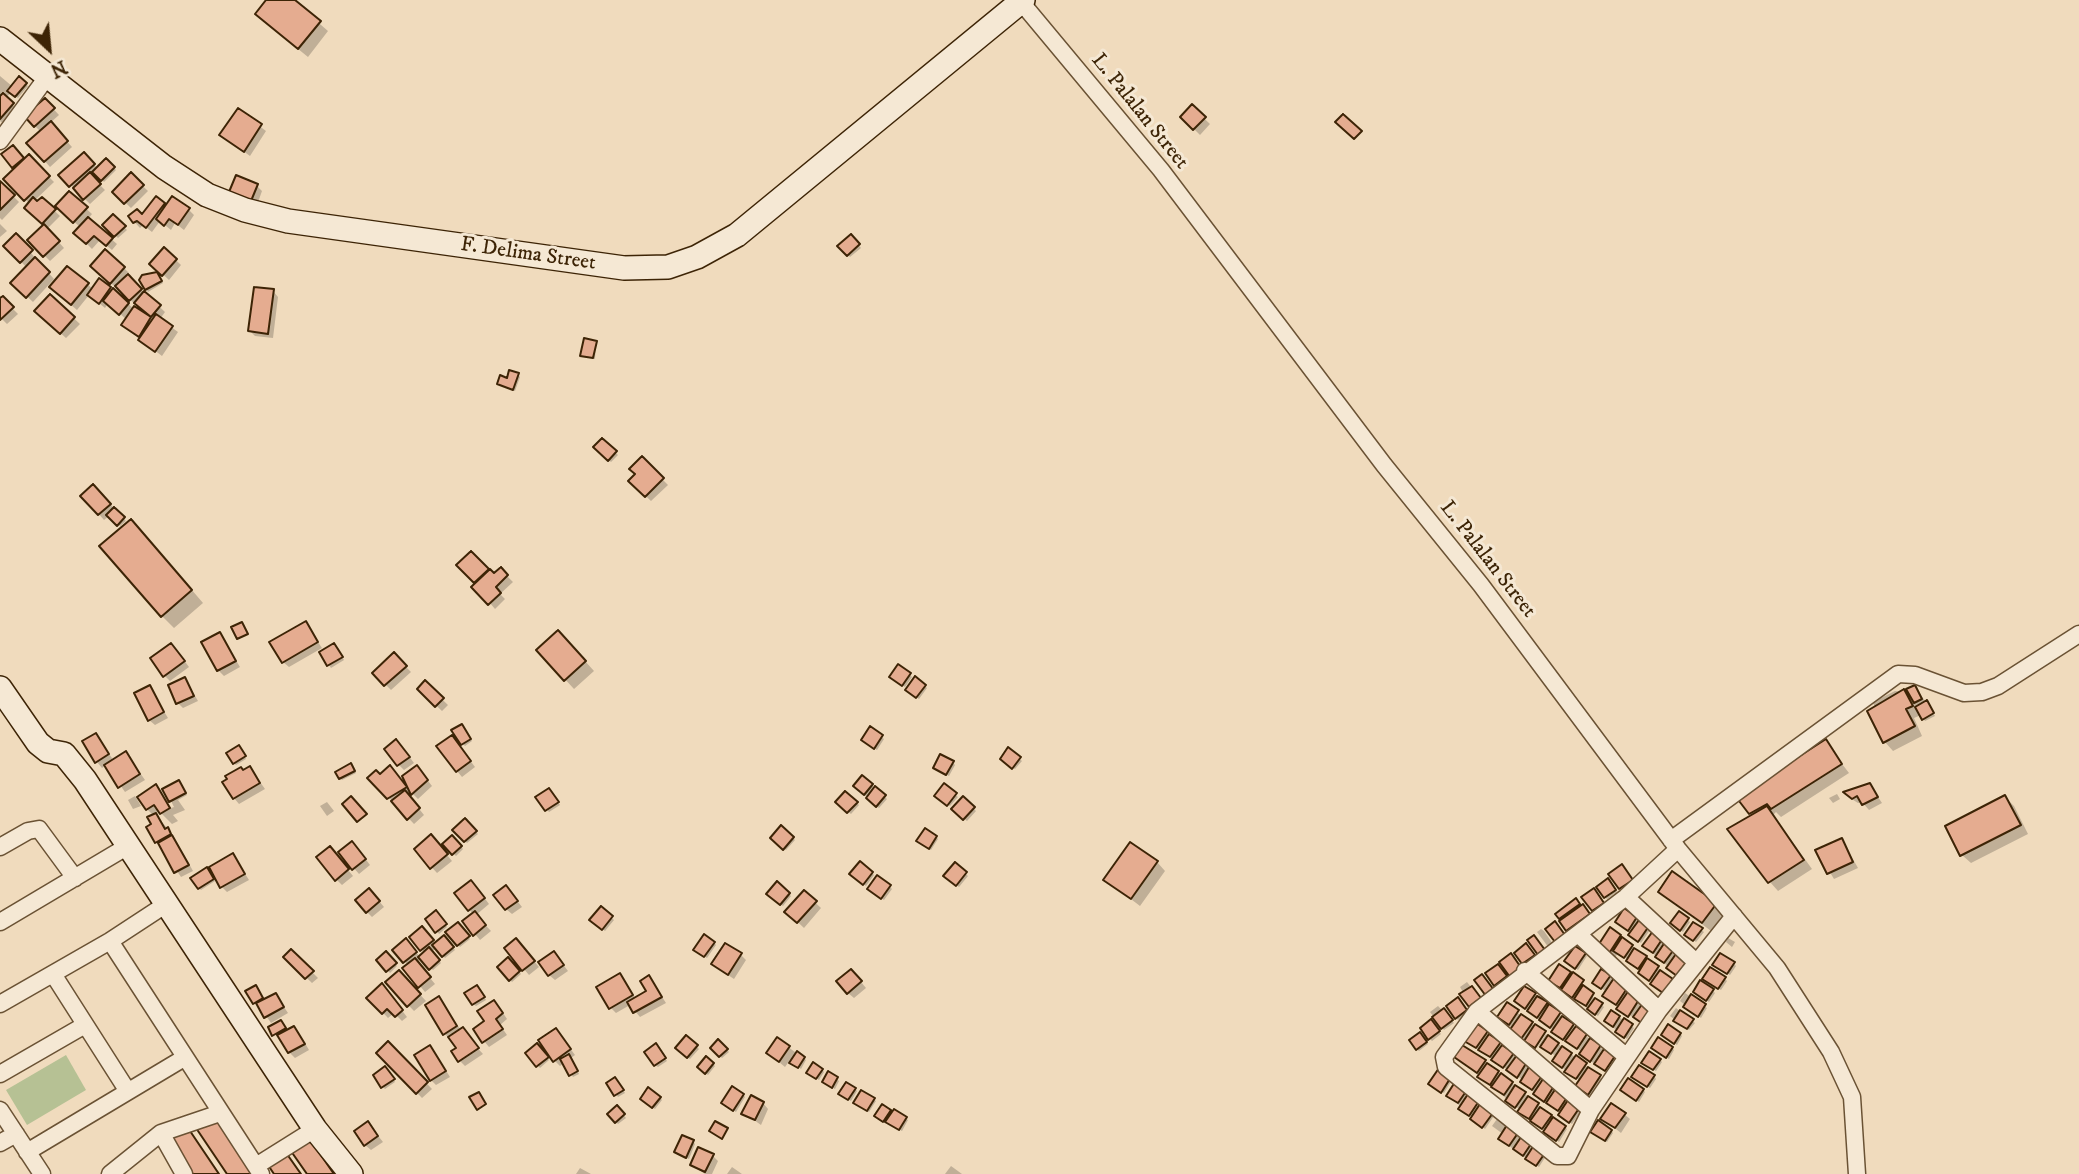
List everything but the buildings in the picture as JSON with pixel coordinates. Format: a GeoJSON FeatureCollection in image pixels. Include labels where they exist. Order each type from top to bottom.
{"type":"FeatureCollection","features":[{"type":"Feature","properties":{"kind":"street","name":"F. Delima Street"},"geometry":{"type":"LineString","coordinates":[[0,39],[164,167],[207,195],[245,210],[301,223],[611,266],[668,267],[697,257],[737,235],[1022,1]]}},
{"type":"Feature","properties":{"kind":"street","name":"L. Palalan Street"},"geometry":{"type":"LineString","coordinates":[[1022,1],[1161,170],[1384,465],[1482,585],[1675,844],[1777,968],[1843,1076],[1852,1097],[1857,1174]]}},
{"type":"Feature","properties":{"kind":"street"},"geometry":{"type":"LineString","coordinates":[[0,141],[47,77]]}},
{"type":"Feature","properties":{"kind":"street"},"geometry":{"type":"LineString","coordinates":[[1734,916],[1659,1010],[1591,1110],[1572,1153],[1563,1158],[1557,1156],[1446,1067],[1444,1057],[1477,1011],[1525,971],[1626,897],[1675,844],[1898,674],[1915,675],[1964,693],[1982,692],[1998,687],[2079,634]]}},
{"type":"Feature","properties":{"kind":"street"},"geometry":{"type":"LineString","coordinates":[[0,688],[38,743],[48,751],[64,754],[85,780],[315,1129],[351,1174]]}},
{"type":"Feature","properties":{"kind":"street"},"geometry":{"type":"LineString","coordinates":[[0,847],[28,831],[39,829],[75,878]]}},
{"type":"Feature","properties":{"kind":"street"},"geometry":{"type":"LineString","coordinates":[[0,922],[128,846]]}},
{"type":"Feature","properties":{"kind":"street"},"geometry":{"type":"LineString","coordinates":[[1626,897],[1696,962]]}},
{"type":"Feature","properties":{"kind":"street"},"geometry":{"type":"LineString","coordinates":[[0,1004],[110,941],[168,903]]}},
{"type":"Feature","properties":{"kind":"street"},"geometry":{"type":"LineString","coordinates":[[1578,934],[1659,1010]]}},
{"type":"Feature","properties":{"kind":"street"},"geometry":{"type":"LineString","coordinates":[[110,941],[258,1170],[315,1129]]}},
{"type":"Feature","properties":{"kind":"street"},"geometry":{"type":"LineString","coordinates":[[1525,971],[1627,1057]]}},
{"type":"Feature","properties":{"kind":"street"},"geometry":{"type":"LineString","coordinates":[[53,974],[127,1090]]}},
{"type":"Feature","properties":{"kind":"street"},"geometry":{"type":"LineString","coordinates":[[1477,1011],[1591,1110]]}},
{"type":"Feature","properties":{"kind":"street"},"geometry":{"type":"LineString","coordinates":[[0,1074],[85,1025]]}},
{"type":"Feature","properties":{"kind":"street"},"geometry":{"type":"LineString","coordinates":[[27,1152],[184,1058]]}},
{"type":"Feature","properties":{"kind":"street"},"geometry":{"type":"LineString","coordinates":[[0,1110],[42,1174]]}},
{"type":"Feature","properties":{"kind":"street"},"geometry":{"type":"LineString","coordinates":[[110,1174],[161,1133],[220,1113]]}},
{"type":"Feature","properties":{"kind":"street"},"geometry":{"type":"LineString","coordinates":[[161,1133],[184,1174]]}},
{"type":"Feature","properties":{"kind":"street"},"geometry":{"type":"LineString","coordinates":[[0,1143],[16,1134]]}},
{"type":"Feature","properties":{"kind":"green space"},"geometry":{"type":"Polygon","coordinates":[[[66,1055],[86,1090],[27,1125],[6,1090],[66,1055]]]}}]}
